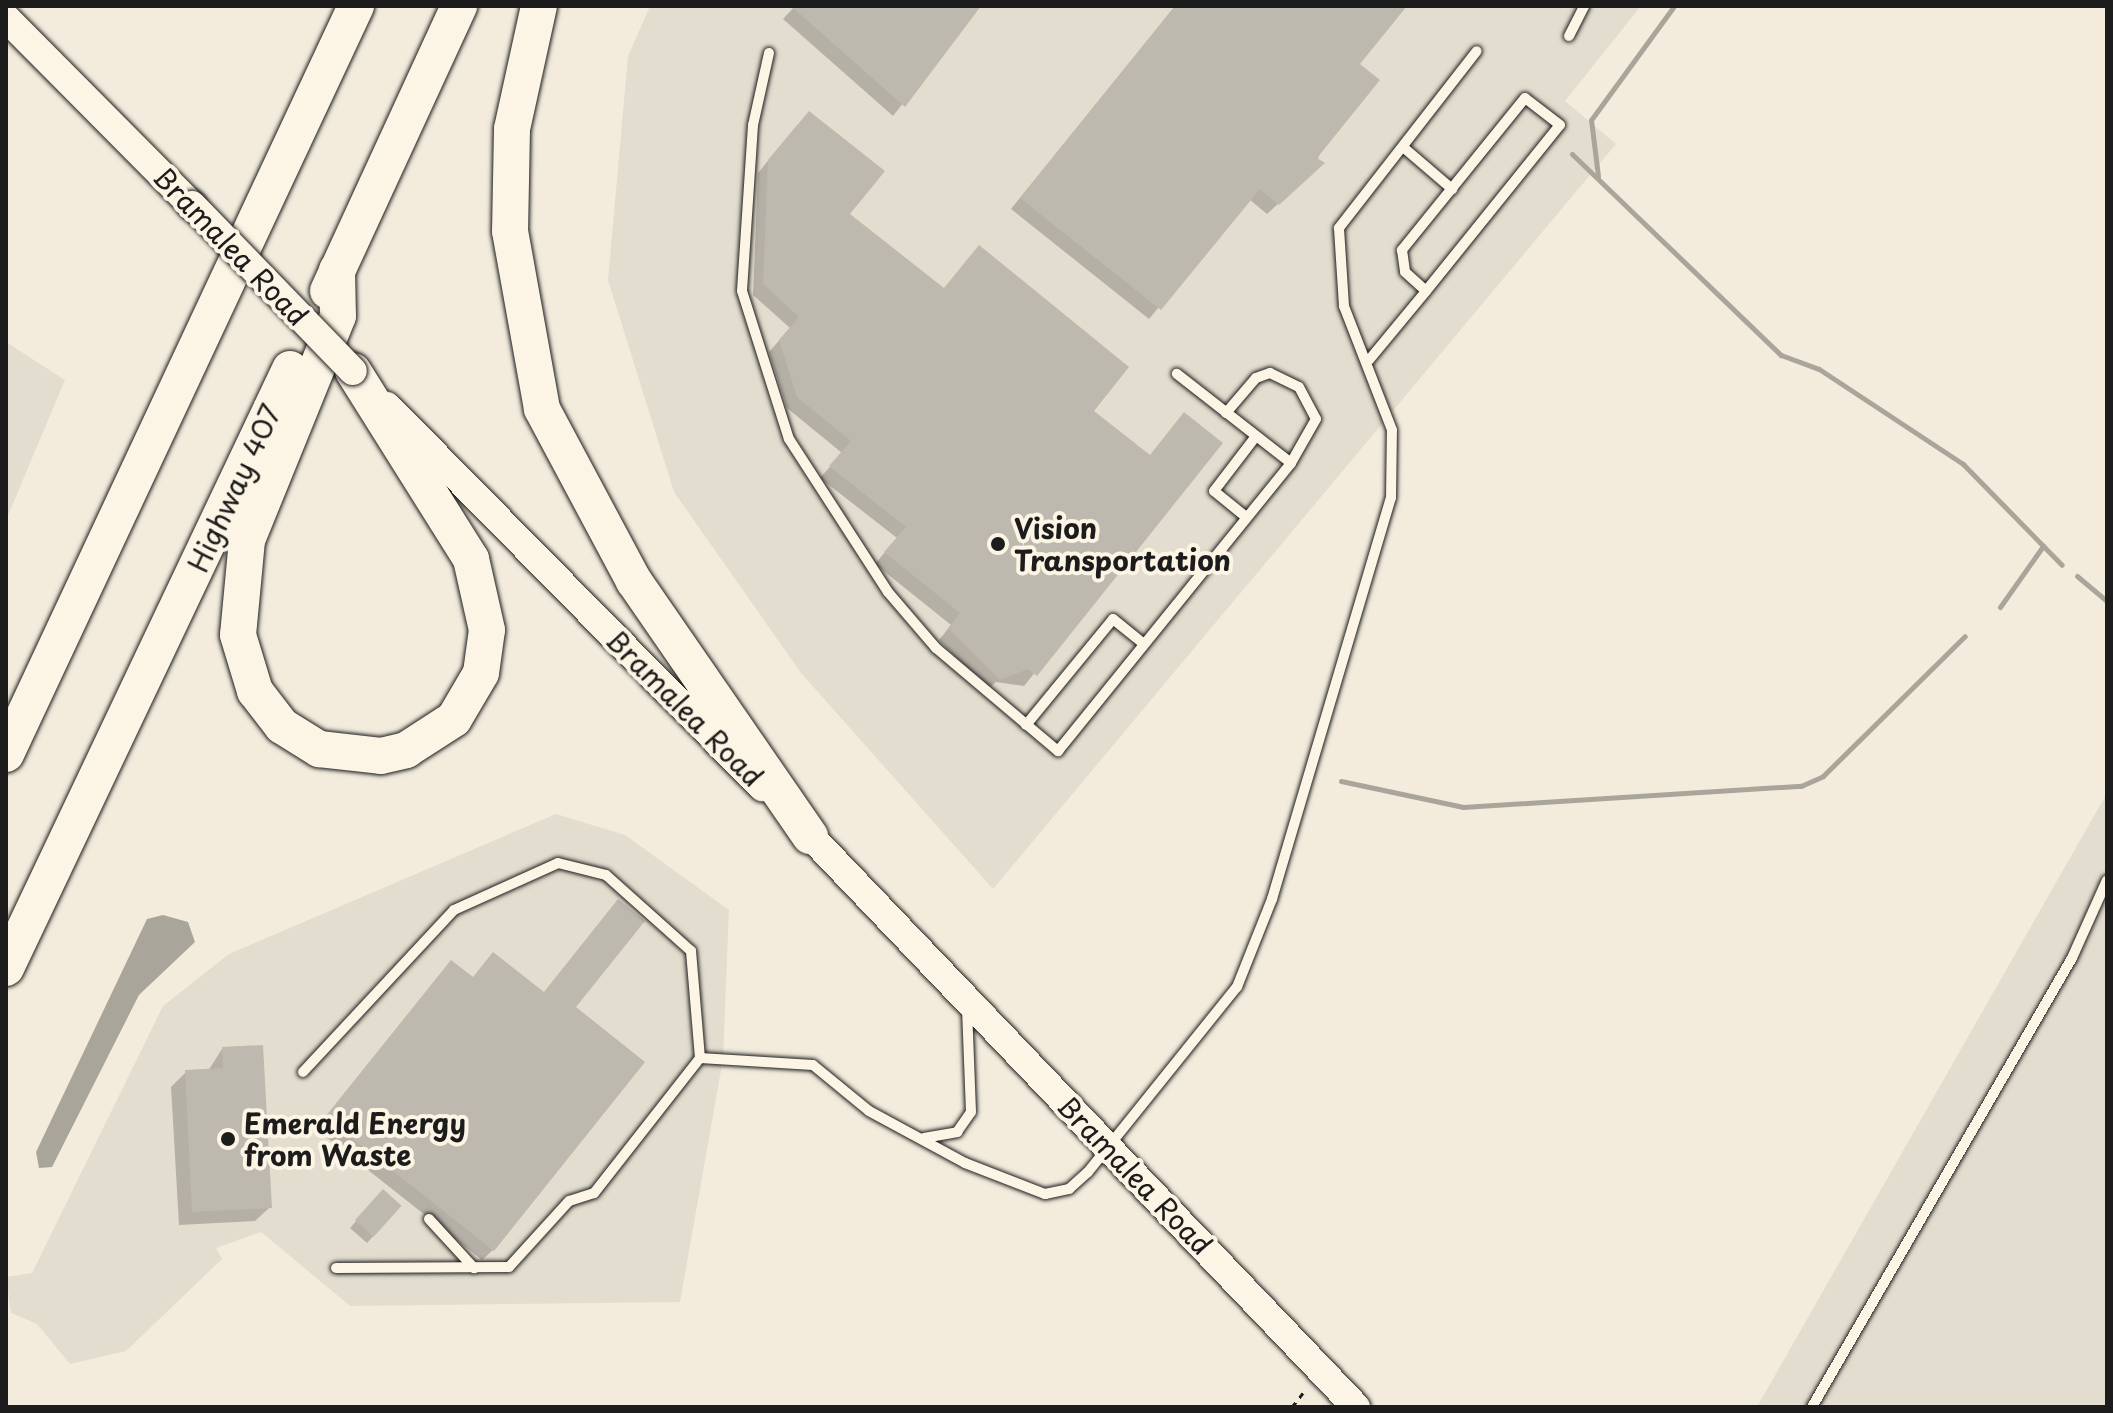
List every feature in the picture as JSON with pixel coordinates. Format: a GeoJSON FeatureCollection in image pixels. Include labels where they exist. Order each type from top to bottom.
{"type":"FeatureCollection","features":[{"type":"Feature","properties":{"kind":"highway"},"geometry":{"type":"LineString","coordinates":[[6,754],[356,6]]}},
{"type":"Feature","properties":{"kind":"highway","name":"Highway 407"},"geometry":{"type":"LineString","coordinates":[[6,968],[459,6]]}},
{"type":"Feature","properties":{"kind":"highway"},"geometry":{"type":"LineString","coordinates":[[539,6],[512,129],[510,231],[542,409],[634,581],[810,836]]}},
{"type":"Feature","properties":{"kind":"highway"},"geometry":{"type":"LineString","coordinates":[[337,270],[338,316],[247,540],[237,625],[255,691],[282,726],[319,749],[381,756],[406,750],[454,719],[481,673],[487,630],[471,559],[353,371]]}},
{"type":"Feature","properties":{"kind":"main road","name":"Bramalea Road"},"geometry":{"type":"LineString","coordinates":[[6,18],[810,836],[1356,1407]]}},
{"type":"Feature","properties":{"kind":"lane"},"geometry":{"type":"LineString","coordinates":[[1569,36],[1584,6]]}},
{"type":"Feature","properties":{"kind":"lane"},"geometry":{"type":"LineString","coordinates":[[700,1058],[813,1065],[910,1134],[1045,1194],[1069,1189],[1237,987],[1268,911],[1389,510],[1392,430],[1369,360],[1344,306],[1339,228],[1477,51]]}},
{"type":"Feature","properties":{"kind":"lane"},"geometry":{"type":"LineString","coordinates":[[769,53],[753,125],[742,291],[789,439],[888,592],[936,648],[1058,751],[1291,463],[1316,419],[1292,381],[1270,373],[1256,378],[1226,413]]}},
{"type":"Feature","properties":{"kind":"lane"},"geometry":{"type":"LineString","coordinates":[[1369,360],[1426,291],[1560,125],[1525,98],[1402,250],[1405,272],[1426,291]]}},
{"type":"Feature","properties":{"kind":"lane"},"geometry":{"type":"LineString","coordinates":[[1403,147],[1452,189]]}},
{"type":"Feature","properties":{"kind":"lane"},"geometry":{"type":"LineString","coordinates":[[1177,374],[1291,463]]}},
{"type":"Feature","properties":{"kind":"lane"},"geometry":{"type":"LineString","coordinates":[[1246,517],[1214,491],[1256,436]]}},
{"type":"Feature","properties":{"kind":"lane"},"geometry":{"type":"LineString","coordinates":[[1026,725],[1113,619],[1143,643]]}},
{"type":"Feature","properties":{"kind":"lane"},"geometry":{"type":"LineString","coordinates":[[303,1072],[454,910],[558,863],[606,875],[691,951],[700,1058],[594,1193],[569,1201],[509,1267],[336,1268]]}},
{"type":"Feature","properties":{"kind":"lane"},"geometry":{"type":"LineString","coordinates":[[1812,1407],[2072,958],[2107,880]]}},
{"type":"Feature","properties":{"kind":"lane"},"geometry":{"type":"LineString","coordinates":[[910,1134],[946,1138],[971,1112],[967,1003]]}},
{"type":"Feature","properties":{"kind":"lane"},"geometry":{"type":"LineString","coordinates":[[429,1219],[474,1268]]}},
{"type":"Feature","properties":{"kind":"shaded area"},"geometry":{"type":"Polygon","coordinates":[[[650,6],[1641,6],[1565,101],[1616,144],[993,889],[801,673],[674,492],[608,280],[628,56],[650,6]]]}},
{"type":"Feature","properties":{"kind":"shaded area"},"geometry":{"type":"Polygon","coordinates":[[[6,342],[65,380],[6,520],[6,342]]]}},
{"type":"Feature","properties":{"kind":"shaded area"},"geometry":{"type":"Polygon","coordinates":[[[2107,793],[2107,1407],[1757,1407],[2107,793]]]}},
{"type":"Feature","properties":{"kind":"shaded area","name":"Emerald Energy from Waste"},"geometry":{"type":"Polygon","coordinates":[[[556,814],[625,835],[729,910],[723,1059],[680,1302],[350,1306],[261,1232],[216,1248],[222,1259],[126,1351],[70,1364],[37,1324],[11,1313],[6,1277],[32,1273],[163,1006],[229,954],[556,814]]]}},
{"type":"Feature","properties":{"kind":"shaded area"},"geometry":{"type":"Polygon","coordinates":[[[163,915],[188,922],[195,942],[139,995],[52,1167],[39,1168],[36,1152],[147,919],[163,915]]]}},
{"type":"Feature","properties":{"kind":"building"},"geometry":{"type":"Polygon","coordinates":[[[791,6],[981,6],[905,107],[791,6]]]}},
{"type":"Feature","properties":{"kind":"building"},"geometry":{"type":"Polygon","coordinates":[[[1175,6],[1407,6],[1360,64],[1380,80],[1317,158],[1325,163],[1279,205],[1260,189],[1161,310],[1020,198],[1175,6]]]}},
{"type":"Feature","properties":{"kind":"building"},"geometry":{"type":"Polygon","coordinates":[[[809,111],[885,171],[850,214],[944,288],[979,245],[1129,367],[1094,411],[1150,455],[1184,412],[1223,443],[1037,676],[1028,669],[1000,680],[948,628],[960,613],[884,552],[906,527],[829,466],[851,441],[797,397],[779,340],[799,317],[763,284],[768,160],[809,111]]]}},
{"type":"Feature","properties":{"kind":"building"},"geometry":{"type":"Polygon","coordinates":[[[618,899],[645,921],[576,1007],[645,1062],[494,1251],[325,1117],[451,960],[473,977],[493,952],[544,992],[618,899]]]}},
{"type":"Feature","properties":{"kind":"building","name":"Emerald Energy from Waste"},"geometry":{"type":"Polygon","coordinates":[[[263,1045],[272,1208],[192,1212],[185,1070],[223,1068],[222,1047],[263,1045]]]}},
{"type":"Feature","properties":{"kind":"building"},"geometry":{"type":"Polygon","coordinates":[[[383,1189],[402,1206],[373,1237],[355,1220],[383,1189]]]}},
{"type":"Feature","properties":{"kind":"waterway"},"geometry":{"type":"LineString","coordinates":[[1598,176],[1591,120],[1674,6]]}},
{"type":"Feature","properties":{"kind":"waterway"},"geometry":{"type":"LineString","coordinates":[[1572,154],[1781,355],[1819,369],[1963,464],[2062,565]]}},
{"type":"Feature","properties":{"kind":"waterway"},"geometry":{"type":"LineString","coordinates":[[2000,607],[2043,546]]}},
{"type":"Feature","properties":{"kind":"waterway"},"geometry":{"type":"LineString","coordinates":[[2077,576],[2107,601]]}},
{"type":"Feature","properties":{"kind":"waterway"},"geometry":{"type":"LineString","coordinates":[[1341,781],[1463,807],[1801,786],[1823,776],[1965,636]]}},
{"type":"Feature","properties":{"kind":"place","name":"Vision Transportation"},"geometry":{"type":"Point","coordinates":[998,544]}},
{"type":"Feature","properties":{"kind":"place","name":"Emerald Energy from Waste"},"geometry":{"type":"Point","coordinates":[228,1139]}}]}
